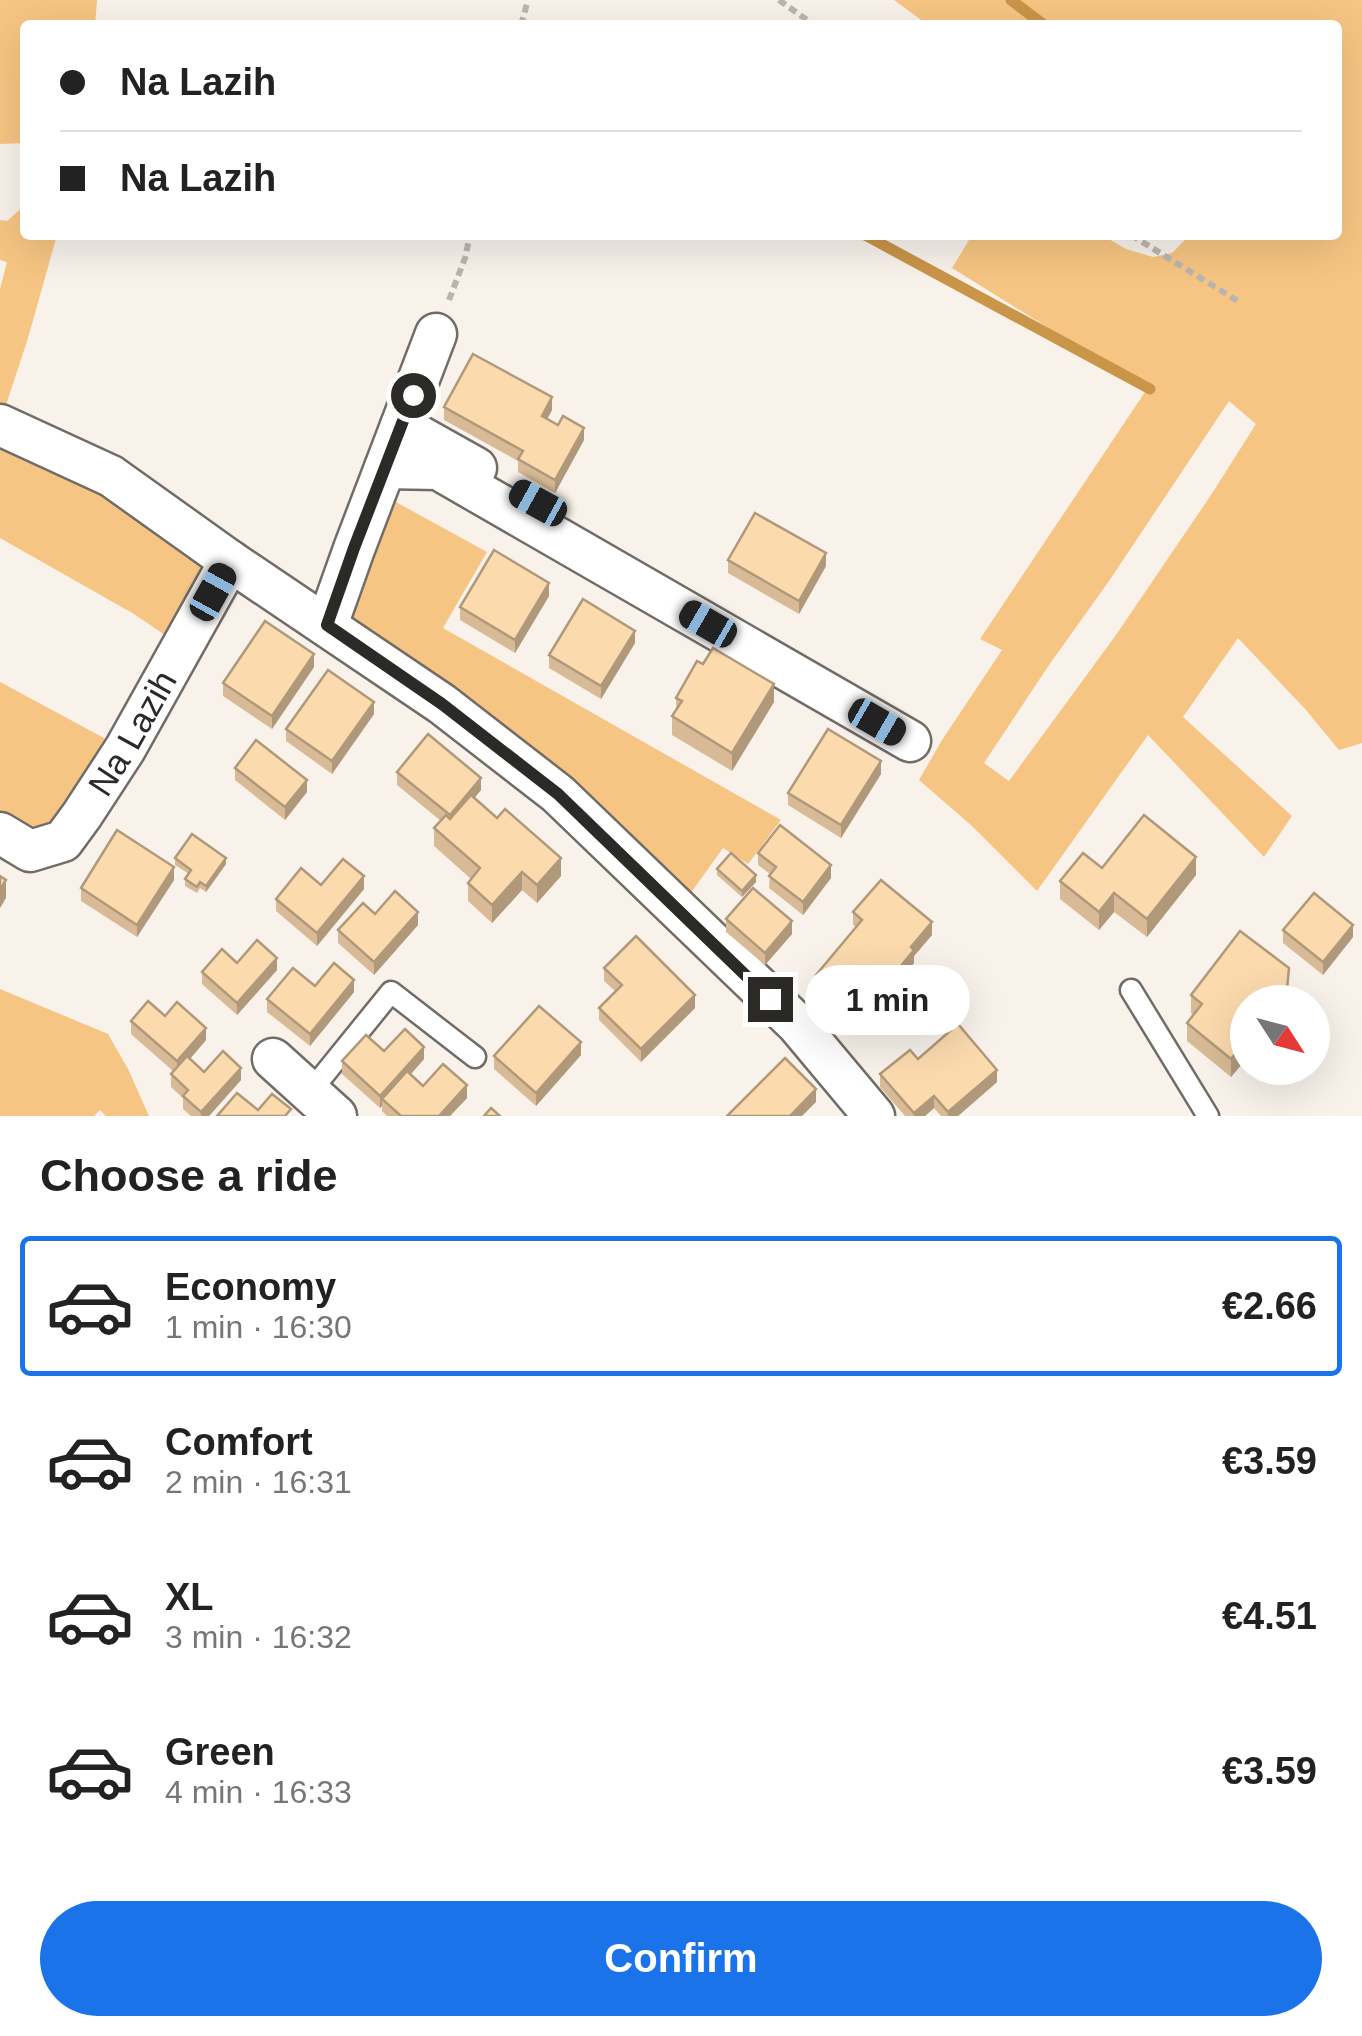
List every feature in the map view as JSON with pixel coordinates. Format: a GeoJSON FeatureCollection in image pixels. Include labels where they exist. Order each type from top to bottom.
{"type":"FeatureCollection","features":[{"type":"Feature","properties":{"kind":"street"},"geometry":{"type":"LineString","coordinates":[[327,625],[436,334]]}},
{"type":"Feature","properties":{"kind":"street"},"geometry":{"type":"LineString","coordinates":[[0,424],[111,476],[442,704],[558,794],[797,1024],[874,1116]]}},
{"type":"Feature","properties":{"kind":"street"},"geometry":{"type":"LineString","coordinates":[[401,426],[786,637]]}},
{"type":"Feature","properties":{"kind":"street"},"geometry":{"type":"LineString","coordinates":[[385,468],[438,470],[910,741]]}},
{"type":"Feature","properties":{"kind":"street","name":"Na Lazih"},"geometry":{"type":"LineString","coordinates":[[0,833],[30,851],[63,841],[125,749],[230,561]]}},
{"type":"Feature","properties":{"kind":"street"},"geometry":{"type":"LineString","coordinates":[[273,1059],[323,1104]]}},
{"type":"Feature","properties":{"kind":"lane"},"geometry":{"type":"LineString","coordinates":[[1131,990],[1208,1116]]}},
{"type":"Feature","properties":{"kind":"lane"},"geometry":{"type":"LineString","coordinates":[[323,1104],[391,992],[475,1057]]}},
{"type":"Feature","properties":{"kind":"path"},"geometry":{"type":"LineString","coordinates":[[780,0],[807,20]]}},
{"type":"Feature","properties":{"kind":"path"},"geometry":{"type":"LineString","coordinates":[[436,334],[469,240]]}},
{"type":"Feature","properties":{"kind":"path"},"geometry":{"type":"LineString","coordinates":[[1139,240],[1241,303]]}},
{"type":"Feature","properties":{"kind":"shaded area"},"geometry":{"type":"Polygon","coordinates":[[[0,0],[97,0],[95,20],[20,20],[20,143],[0,144],[0,0]]]}},
{"type":"Feature","properties":{"kind":"shaded area"},"geometry":{"type":"Polygon","coordinates":[[[894,0],[1362,0],[1362,743],[1339,750],[1238,638],[1183,717],[1292,816],[1264,857],[1148,735],[1037,891],[919,780],[1002,650],[980,639],[1147,389],[952,268],[969,240],[1111,240],[1153,257],[1172,253],[1185,240],[1342,240],[1342,20],[921,20],[894,0]],[[1229,401],[984,763],[1009,781],[1116,635],[1256,424],[1229,401]]]}},
{"type":"Feature","properties":{"kind":"shaded area"},"geometry":{"type":"Polygon","coordinates":[[[20,209],[20,240],[56,240],[3,414],[0,289],[7,262],[0,260],[0,220],[7,221],[20,209]]]}},
{"type":"Feature","properties":{"kind":"shaded area"},"geometry":{"type":"Polygon","coordinates":[[[0,438],[203,550],[210,574],[175,642],[134,614],[0,538],[0,438]]]}},
{"type":"Feature","properties":{"kind":"shaded area"},"geometry":{"type":"Polygon","coordinates":[[[385,496],[487,552],[443,628],[781,820],[748,864],[723,848],[685,901],[359,629],[342,606],[385,496]]]}},
{"type":"Feature","properties":{"kind":"shaded area"},"geometry":{"type":"Polygon","coordinates":[[[0,682],[117,745],[77,807],[38,835],[0,813],[0,682]]]}},
{"type":"Feature","properties":{"kind":"shaded area"},"geometry":{"type":"Polygon","coordinates":[[[0,989],[108,1034],[149,1116],[106,1116],[100,1110],[94,1116],[0,1116],[0,989]]]}},
{"type":"Feature","properties":{"kind":"building"},"geometry":{"type":"Polygon","coordinates":[[[473,354],[552,397],[542,416],[558,425],[563,416],[584,428],[555,480],[518,459],[523,451],[444,407],[473,354]]]}},
{"type":"Feature","properties":{"kind":"building"},"geometry":{"type":"Polygon","coordinates":[[[755,513],[826,553],[799,601],[728,560],[755,513]]]}},
{"type":"Feature","properties":{"kind":"building"},"geometry":{"type":"Polygon","coordinates":[[[494,550],[549,583],[515,640],[460,607],[494,550]]]}},
{"type":"Feature","properties":{"kind":"building"},"geometry":{"type":"Polygon","coordinates":[[[583,599],[635,631],[601,686],[549,655],[583,599]]]}},
{"type":"Feature","properties":{"kind":"building"},"geometry":{"type":"Polygon","coordinates":[[[265,621],[314,654],[272,716],[223,683],[265,621]]]}},
{"type":"Feature","properties":{"kind":"building"},"geometry":{"type":"Polygon","coordinates":[[[713,648],[774,684],[732,753],[672,716],[682,701],[676,698],[697,661],[703,664],[713,648]]]}},
{"type":"Feature","properties":{"kind":"building"},"geometry":{"type":"Polygon","coordinates":[[[328,670],[374,702],[332,761],[286,729],[328,670]]]}},
{"type":"Feature","properties":{"kind":"building"},"geometry":{"type":"Polygon","coordinates":[[[828,729],[881,761],[841,825],[788,793],[828,729]]]}},
{"type":"Feature","properties":{"kind":"building"},"geometry":{"type":"Polygon","coordinates":[[[428,734],[481,778],[450,815],[397,772],[428,734]]]}},
{"type":"Feature","properties":{"kind":"building"},"geometry":{"type":"Polygon","coordinates":[[[256,740],[307,780],[285,807],[235,768],[256,740]]]}},
{"type":"Feature","properties":{"kind":"building"},"geometry":{"type":"Polygon","coordinates":[[[471,795],[497,818],[505,809],[561,858],[537,885],[522,872],[492,905],[468,883],[480,868],[434,828],[446,815],[450,819],[471,795]]]}},
{"type":"Feature","properties":{"kind":"building"},"geometry":{"type":"Polygon","coordinates":[[[1144,815],[1196,857],[1147,919],[1114,893],[1099,912],[1060,881],[1083,853],[1102,868],[1144,815]]]}},
{"type":"Feature","properties":{"kind":"building"},"geometry":{"type":"Polygon","coordinates":[[[780,825],[831,865],[803,902],[769,876],[776,867],[758,853],[780,825]]]}},
{"type":"Feature","properties":{"kind":"building"},"geometry":{"type":"Polygon","coordinates":[[[117,830],[174,867],[137,925],[81,888],[117,830]]]}},
{"type":"Feature","properties":{"kind":"building"},"geometry":{"type":"Polygon","coordinates":[[[192,834],[226,858],[206,886],[200,882],[197,887],[185,879],[191,870],[175,858],[192,834]]]}},
{"type":"Feature","properties":{"kind":"building"},"geometry":{"type":"Polygon","coordinates":[[[731,853],[756,875],[742,891],[717,869],[731,853]]]}},
{"type":"Feature","properties":{"kind":"building"},"geometry":{"type":"Polygon","coordinates":[[[343,859],[364,876],[317,933],[276,899],[301,868],[321,885],[343,859]]]}},
{"type":"Feature","properties":{"kind":"building"},"geometry":{"type":"Polygon","coordinates":[[[881,880],[932,922],[862,1013],[816,975],[862,920],[853,912],[881,880]]]}},
{"type":"Feature","properties":{"kind":"building"},"geometry":{"type":"Polygon","coordinates":[[[753,888],[792,921],[765,953],[726,919],[753,888]]]}},
{"type":"Feature","properties":{"kind":"building"},"geometry":{"type":"Polygon","coordinates":[[[395,891],[418,912],[374,962],[338,930],[363,903],[375,914],[395,891]]]}},
{"type":"Feature","properties":{"kind":"building"},"geometry":{"type":"Polygon","coordinates":[[[1314,893],[1353,925],[1323,962],[1283,930],[1314,893]]]}},
{"type":"Feature","properties":{"kind":"building"},"geometry":{"type":"Polygon","coordinates":[[[1240,931],[1289,968],[1287,985],[1230,985],[1230,1058],[1187,1023],[1202,1004],[1191,995],[1240,931]]]}},
{"type":"Feature","properties":{"kind":"building"},"geometry":{"type":"Polygon","coordinates":[[[636,936],[695,995],[641,1049],[599,1008],[622,985],[604,968],[636,936]]]}},
{"type":"Feature","properties":{"kind":"building"},"geometry":{"type":"Polygon","coordinates":[[[257,940],[277,958],[237,1003],[202,972],[222,949],[237,963],[257,940]]]}},
{"type":"Feature","properties":{"kind":"building"},"geometry":{"type":"Polygon","coordinates":[[[334,963],[354,980],[310,1034],[267,999],[293,968],[315,986],[334,963]]]}},
{"type":"Feature","properties":{"kind":"building"},"geometry":{"type":"Polygon","coordinates":[[[148,1001],[165,1016],[177,1002],[206,1028],[177,1061],[131,1021],[148,1001]]]}},
{"type":"Feature","properties":{"kind":"building"},"geometry":{"type":"Polygon","coordinates":[[[539,1006],[581,1042],[536,1093],[494,1056],[539,1006]]]}},
{"type":"Feature","properties":{"kind":"building"},"geometry":{"type":"Polygon","coordinates":[[[958,1024],[997,1070],[948,1112],[934,1096],[914,1113],[880,1074],[910,1050],[918,1059],[958,1024]]]}},
{"type":"Feature","properties":{"kind":"building"},"geometry":{"type":"Polygon","coordinates":[[[405,1029],[424,1047],[380,1096],[342,1061],[366,1035],[384,1051],[405,1029]]]}},
{"type":"Feature","properties":{"kind":"building"},"geometry":{"type":"Polygon","coordinates":[[[223,1051],[241,1068],[201,1112],[183,1096],[188,1090],[171,1074],[187,1056],[204,1072],[223,1051]]]}},
{"type":"Feature","properties":{"kind":"building"},"geometry":{"type":"Polygon","coordinates":[[[785,1058],[816,1089],[790,1116],[727,1116],[785,1058]]]}},
{"type":"Feature","properties":{"kind":"building"},"geometry":{"type":"Polygon","coordinates":[[[443,1064],[467,1085],[439,1116],[401,1116],[382,1099],[407,1071],[423,1086],[443,1064]]]}},
{"type":"Feature","properties":{"kind":"building"},"geometry":{"type":"Polygon","coordinates":[[[237,1093],[258,1110],[272,1094],[291,1109],[285,1116],[217,1116],[237,1093]]]}},
{"type":"Feature","properties":{"kind":"building"},"geometry":{"type":"Polygon","coordinates":[[[491,1108],[500,1116],[484,1116],[491,1108]]]}},
{"type":"Feature","properties":{"kind":"waterway"},"geometry":{"type":"LineString","coordinates":[[1011,0],[1037,20]]}},
{"type":"Feature","properties":{"kind":"waterway"},"geometry":{"type":"LineString","coordinates":[[874,240],[1150,389]]}},
{"type":"Feature","properties":{"kind":"route"},"geometry":{"type":"LineString","coordinates":[[413,395],[327,625],[442,704],[558,794],[770,999]]}}]}
